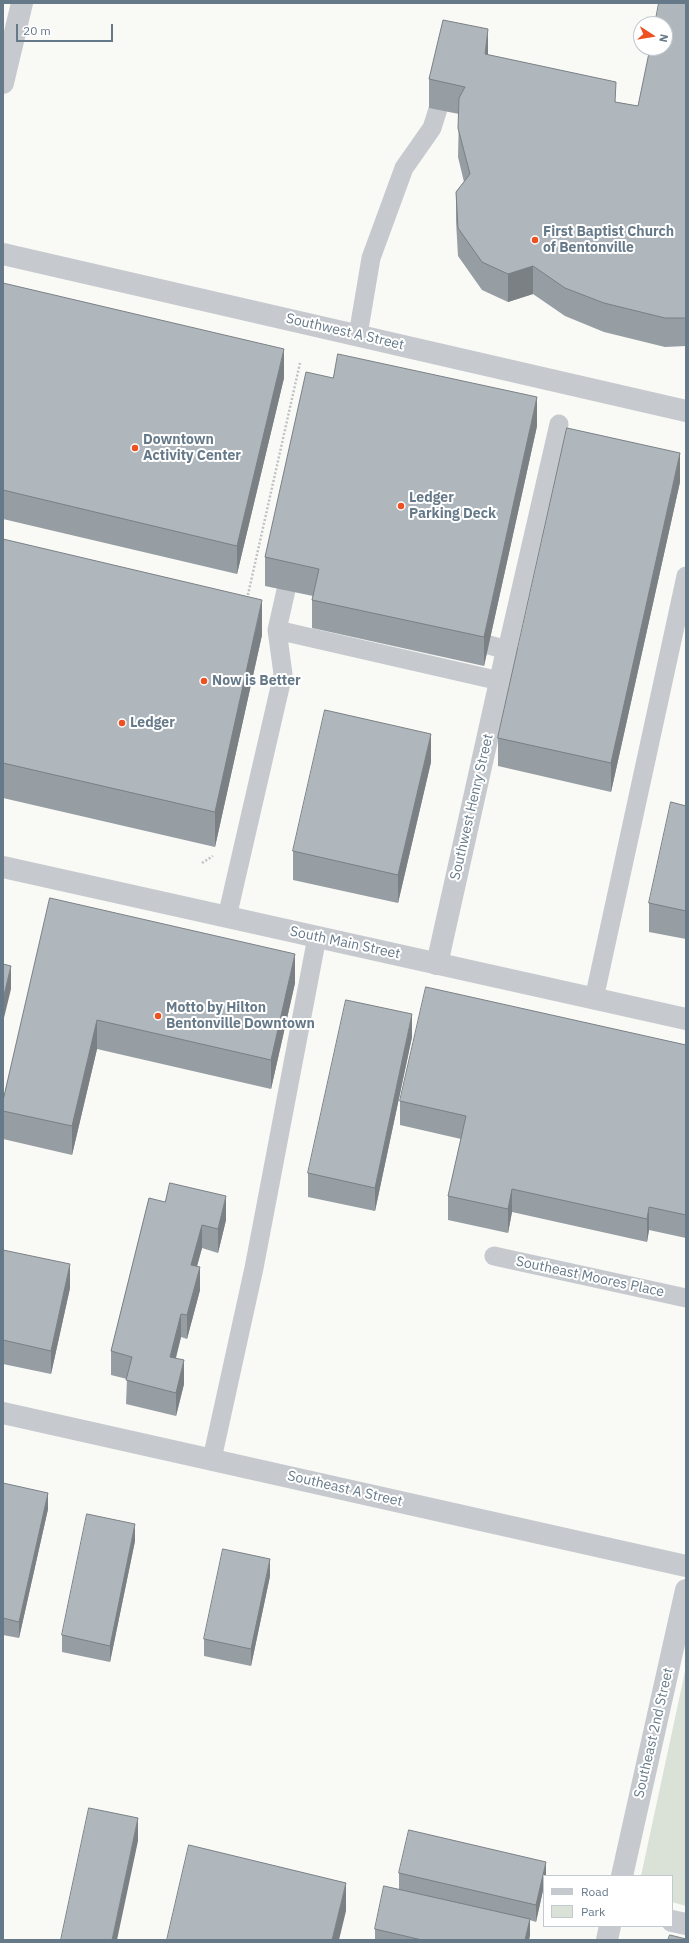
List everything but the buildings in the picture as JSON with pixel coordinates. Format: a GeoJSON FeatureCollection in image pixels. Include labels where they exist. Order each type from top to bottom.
{"type":"FeatureCollection","features":[{"type":"Feature","properties":{"kind":"street"},"geometry":{"type":"LineString","coordinates":[[3,83],[22,3]]}},
{"type":"Feature","properties":{"kind":"street","name":"Southwest A Street"},"geometry":{"type":"LineString","coordinates":[[3,254],[686,411]]}},
{"type":"Feature","properties":{"kind":"street","name":"Southwest Henry Street"},"geometry":{"type":"LineString","coordinates":[[437,964],[500,681],[498,647]]}},
{"type":"Feature","properties":{"kind":"street","name":"South Main Street"},"geometry":{"type":"LineString","coordinates":[[3,867],[686,1019]]}},
{"type":"Feature","properties":{"kind":"street","name":"Southeast A Street"},"geometry":{"type":"LineString","coordinates":[[3,1412],[686,1566]]}},
{"type":"Feature","properties":{"kind":"street","name":"Southeast 2nd Street"},"geometry":{"type":"LineString","coordinates":[[622,1875],[681,1632],[686,1590]]}},
{"type":"Feature","properties":{"kind":"street"},"geometry":{"type":"LineString","coordinates":[[673,1921],[686,1924]]}},
{"type":"Feature","properties":{"kind":"street"},"geometry":{"type":"LineString","coordinates":[[607,1940],[610,1927]]}},
{"type":"Feature","properties":{"kind":"lane"},"geometry":{"type":"LineString","coordinates":[[358,335],[371,258],[404,168],[432,128],[438,109]]}},
{"type":"Feature","properties":{"kind":"lane"},"geometry":{"type":"LineString","coordinates":[[498,647],[559,424]]}},
{"type":"Feature","properties":{"kind":"lane"},"geometry":{"type":"LineString","coordinates":[[594,999],[686,576]]}},
{"type":"Feature","properties":{"kind":"lane"},"geometry":{"type":"LineString","coordinates":[[227,917],[283,674],[277,630],[286,590]]}},
{"type":"Feature","properties":{"kind":"lane"},"geometry":{"type":"LineString","coordinates":[[277,630],[500,681]]}},
{"type":"Feature","properties":{"kind":"lane"},"geometry":{"type":"LineString","coordinates":[[212,1459],[254,1268],[317,937]]}},
{"type":"Feature","properties":{"kind":"lane","name":"Southeast Moores Place"},"geometry":{"type":"LineString","coordinates":[[494,1256],[686,1298]]}},
{"type":"Feature","properties":{"kind":"path"},"geometry":{"type":"LineString","coordinates":[[246,603],[300,363]]}},
{"type":"Feature","properties":{"kind":"green space"},"geometry":{"type":"Polygon","coordinates":[[[686,1667],[686,1906],[673,1902],[673,1875],[641,1875],[686,1667]]]}},
{"type":"Feature","properties":{"kind":"place","name":"First Baptist Church of Bentonville"},"geometry":{"type":"Point","coordinates":[535,240]}},
{"type":"Feature","properties":{"kind":"place","name":"Downtown Activity Center"},"geometry":{"type":"Point","coordinates":[135,448]}},
{"type":"Feature","properties":{"kind":"place","name":"Ledger Parking Deck"},"geometry":{"type":"Point","coordinates":[401,506]}},
{"type":"Feature","properties":{"kind":"place","name":"Now is Better"},"geometry":{"type":"Point","coordinates":[204,681]}},
{"type":"Feature","properties":{"kind":"place","name":"Ledger"},"geometry":{"type":"Point","coordinates":[122,723]}},
{"type":"Feature","properties":{"kind":"place","name":"Motto by Hilton Bentonville Downtown"},"geometry":{"type":"Point","coordinates":[158,1016]}}]}
